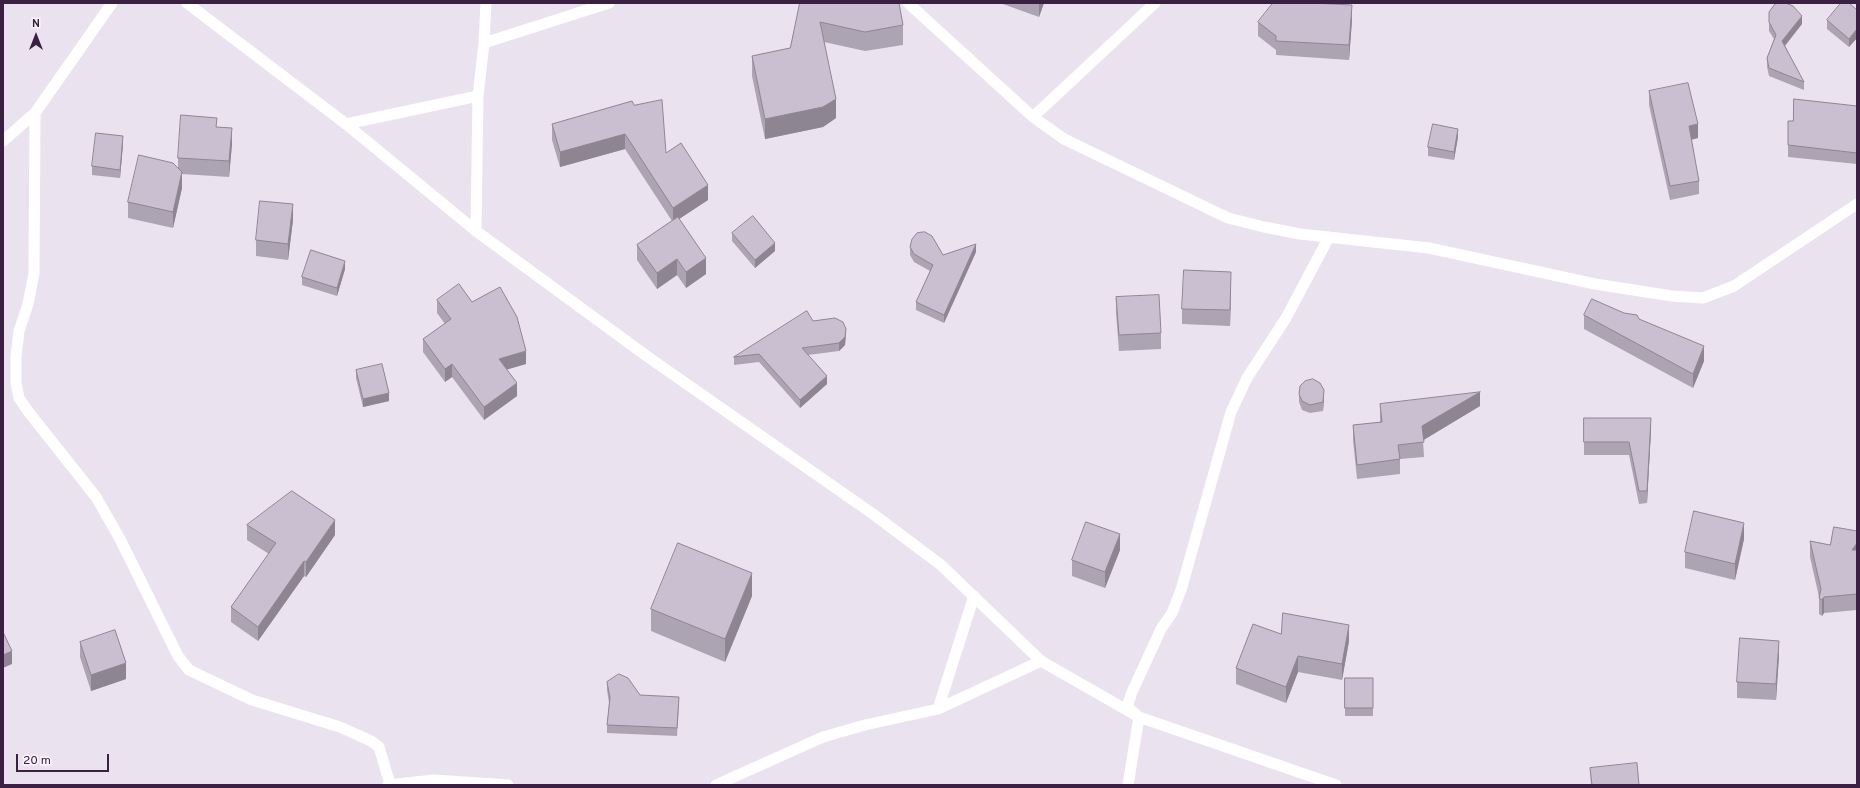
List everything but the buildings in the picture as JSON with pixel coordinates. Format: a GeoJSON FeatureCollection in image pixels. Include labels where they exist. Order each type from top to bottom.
{"type":"FeatureCollection","features":[{"type":"Feature","properties":{"kind":"street"},"geometry":{"type":"LineString","coordinates":[[3,141],[35,113],[112,3]]}},
{"type":"Feature","properties":{"kind":"street"},"geometry":{"type":"LineString","coordinates":[[188,3],[346,124],[476,231],[648,358],[873,514],[941,564],[1041,661],[1139,717],[1336,785]]}},
{"type":"Feature","properties":{"kind":"street"},"geometry":{"type":"LineString","coordinates":[[476,231],[478,96],[484,43],[486,3]]}},
{"type":"Feature","properties":{"kind":"street"},"geometry":{"type":"LineString","coordinates":[[484,43],[609,3]]}},
{"type":"Feature","properties":{"kind":"street"},"geometry":{"type":"LineString","coordinates":[[908,3],[1032,117],[1064,139],[1228,218],[1264,227],[1300,234],[1429,248],[1595,284],[1672,296],[1703,298],[1734,286],[1857,204]]}},
{"type":"Feature","properties":{"kind":"street"},"geometry":{"type":"LineString","coordinates":[[1032,117],[1155,3]]}},
{"type":"Feature","properties":{"kind":"street"},"geometry":{"type":"LineString","coordinates":[[346,124],[478,96]]}},
{"type":"Feature","properties":{"kind":"street"},"geometry":{"type":"LineString","coordinates":[[35,113],[34,273],[28,304],[19,331],[16,356],[16,383],[19,398],[96,497],[120,539],[178,656],[189,670],[252,700],[333,724],[371,741],[379,747],[389,785],[434,780],[508,785]]}},
{"type":"Feature","properties":{"kind":"street"},"geometry":{"type":"LineString","coordinates":[[1139,717],[1127,706],[1161,629],[1172,613],[1181,590],[1231,412],[1247,378],[1286,318],[1330,237]]}},
{"type":"Feature","properties":{"kind":"street"},"geometry":{"type":"LineString","coordinates":[[938,709],[974,596]]}},
{"type":"Feature","properties":{"kind":"street"},"geometry":{"type":"LineString","coordinates":[[716,785],[823,737],[865,725],[938,709],[1041,661]]}},
{"type":"Feature","properties":{"kind":"street"},"geometry":{"type":"LineString","coordinates":[[1128,785],[1139,717]]}}]}
